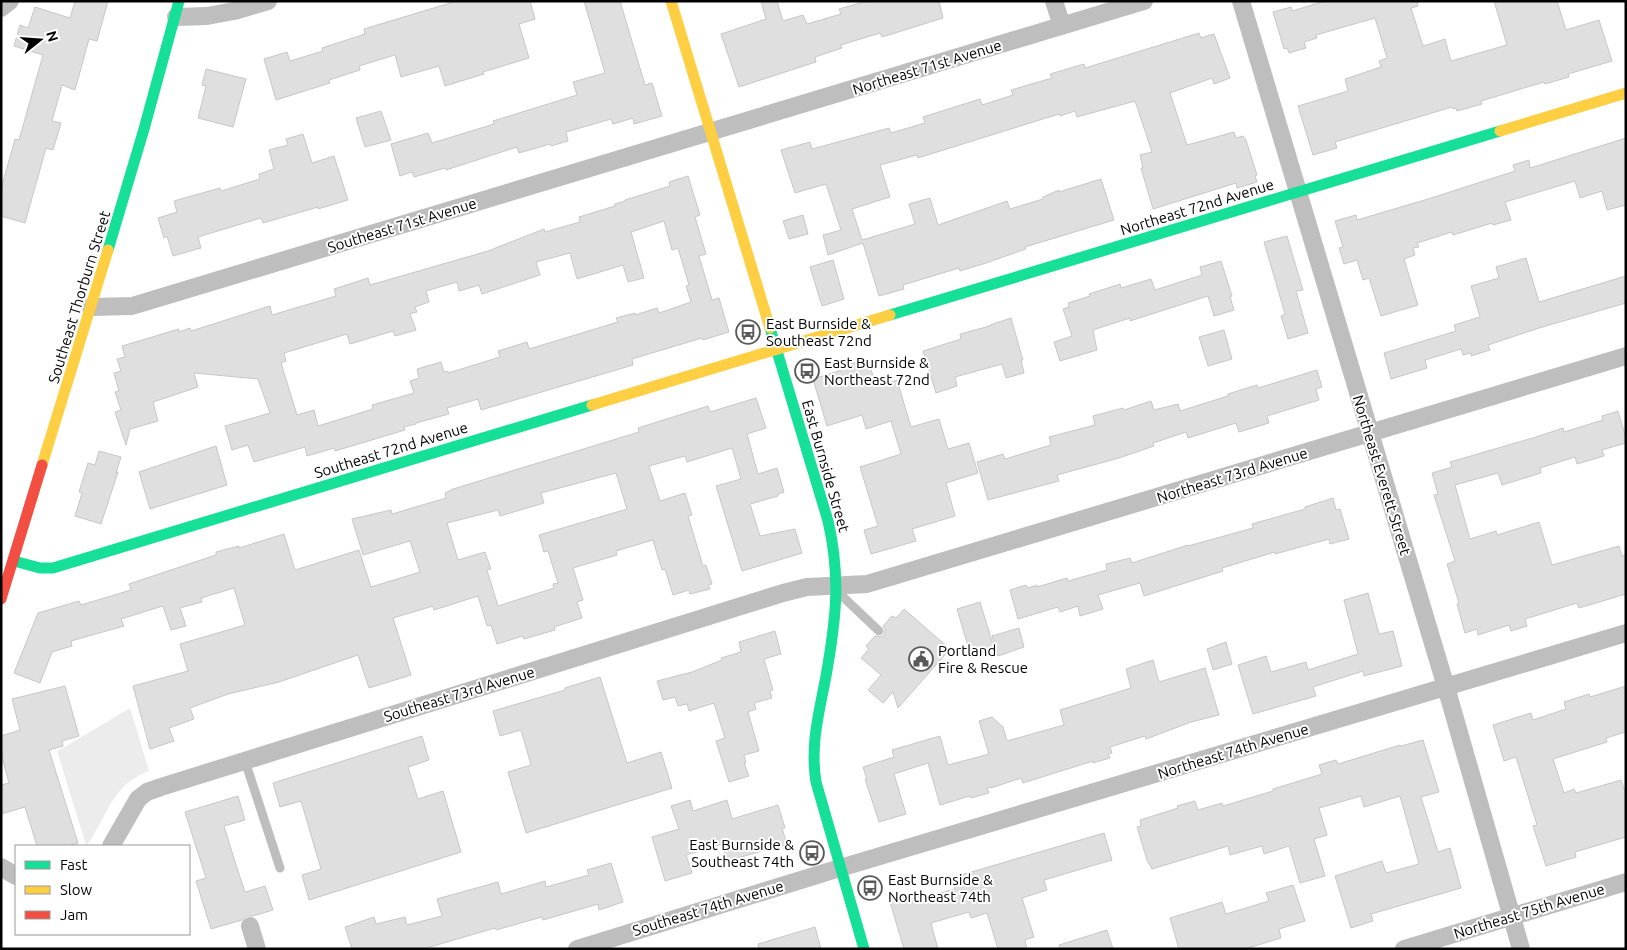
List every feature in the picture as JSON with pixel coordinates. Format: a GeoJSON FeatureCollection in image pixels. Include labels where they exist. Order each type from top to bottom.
{"type":"FeatureCollection","features":[{"type":"Feature","properties":{"kind":"street"},"geometry":{"type":"LineString","coordinates":[[1,8],[10,1]]}},
{"type":"Feature","properties":{"kind":"street"},"geometry":{"type":"LineString","coordinates":[[177,9],[207,16],[234,11],[268,1]]}},
{"type":"Feature","properties":{"kind":"street","name":"East Burnside Street"},"geometry":{"type":"LineString","coordinates":[[671,1],[828,521],[836,564],[836,589],[832,632],[813,746],[813,764],[816,782],[864,949]]}},
{"type":"Feature","properties":{"kind":"street"},"geometry":{"type":"LineString","coordinates":[[1054,1],[1062,26]]}},
{"type":"Feature","properties":{"kind":"street","name":"Northeast 71st Avenue"},"geometry":{"type":"LineString","coordinates":[[710,132],[1144,1]]}},
{"type":"Feature","properties":{"kind":"street","name":"Northeast Everett Street"},"geometry":{"type":"LineString","coordinates":[[1241,1],[1446,687],[1521,949]]}},
{"type":"Feature","properties":{"kind":"street","name":"Southeast Thorburn Street"},"geometry":{"type":"LineString","coordinates":[[1,599],[92,307],[177,9]]}},
{"type":"Feature","properties":{"kind":"street","name":"Northeast 72nd Avenue"},"geometry":{"type":"LineString","coordinates":[[776,349],[1626,93]]}},
{"type":"Feature","properties":{"kind":"street","name":"Southeast 71st Avenue"},"geometry":{"type":"LineString","coordinates":[[92,307],[132,306],[710,132]]}},
{"type":"Feature","properties":{"kind":"street","name":"Southeast 72nd Avenue"},"geometry":{"type":"LineString","coordinates":[[14,562],[40,568],[53,568],[776,349]]}},
{"type":"Feature","properties":{"kind":"street","name":"Northeast 73rd Avenue"},"geometry":{"type":"LineString","coordinates":[[836,589],[867,584],[1626,356]]}},
{"type":"Feature","properties":{"kind":"street","name":"Southeast 73rd Avenue"},"geometry":{"type":"LineString","coordinates":[[112,845],[138,799],[147,792],[782,593],[807,587],[836,589]]}},
{"type":"Feature","properties":{"kind":"street","name":"Northeast 74th Avenue"},"geometry":{"type":"LineString","coordinates":[[840,868],[1626,633]]}},
{"type":"Feature","properties":{"kind":"street"},"geometry":{"type":"LineString","coordinates":[[1,867],[15,875]]}},
{"type":"Feature","properties":{"kind":"street","name":"Southeast 74th Avenue"},"geometry":{"type":"LineString","coordinates":[[577,949],[840,868]]}},
{"type":"Feature","properties":{"kind":"street","name":"Northeast 75th Avenue"},"geometry":{"type":"LineString","coordinates":[[1404,949],[1626,882]]}},
{"type":"Feature","properties":{"kind":"street"},"geometry":{"type":"LineString","coordinates":[[250,926],[257,949]]}},
{"type":"Feature","properties":{"kind":"lane"},"geometry":{"type":"LineString","coordinates":[[836,589],[879,631]]}},
{"type":"Feature","properties":{"kind":"lane"},"geometry":{"type":"LineString","coordinates":[[245,761],[280,868]]}},
{"type":"Feature","properties":{"kind":"shaded area"},"geometry":{"type":"Polygon","coordinates":[[[130,708],[149,771],[139,775],[118,793],[86,845],[57,751],[130,708]]]}},
{"type":"Feature","properties":{"kind":"building"},"geometry":{"type":"Polygon","coordinates":[[[75,1],[108,1],[97,41],[89,39],[75,90],[62,85],[52,121],[61,123],[53,150],[46,148],[25,223],[1,216],[1,189],[15,139],[19,140],[43,55],[14,46],[20,25],[28,28],[35,7],[70,18],[75,1]]]}},
{"type":"Feature","properties":{"kind":"building"},"geometry":{"type":"Polygon","coordinates":[[[457,1],[530,1],[535,19],[519,24],[529,58],[445,86],[439,66],[401,77],[395,55],[359,66],[360,70],[329,80],[330,83],[276,100],[264,59],[287,52],[290,61],[323,51],[322,48],[365,34],[364,29],[457,1]]]}},
{"type":"Feature","properties":{"kind":"building"},"geometry":{"type":"Polygon","coordinates":[[[584,1],[620,1],[645,85],[652,83],[662,116],[634,124],[633,118],[613,124],[611,119],[566,132],[568,141],[551,146],[550,144],[519,153],[517,147],[446,170],[445,168],[414,177],[412,172],[400,176],[391,144],[428,133],[432,143],[494,124],[493,121],[577,95],[573,82],[605,73],[584,1]]]}},
{"type":"Feature","properties":{"kind":"building"},"geometry":{"type":"Polygon","coordinates":[[[761,1],[777,1],[783,21],[803,15],[807,24],[841,14],[839,9],[867,1],[939,1],[943,18],[882,37],[880,33],[841,45],[842,48],[815,57],[816,62],[739,87],[721,34],[766,19],[761,1]]]}},
{"type":"Feature","properties":{"kind":"building"},"geometry":{"type":"Polygon","coordinates":[[[1325,1],[1417,1],[1418,6],[1411,8],[1423,46],[1445,39],[1451,61],[1507,45],[1494,1],[1557,1],[1566,30],[1599,20],[1612,61],[1568,74],[1569,77],[1545,84],[1544,82],[1481,101],[1482,104],[1457,111],[1456,108],[1453,109],[1452,107],[1335,142],[1337,148],[1313,155],[1298,106],[1348,91],[1345,79],[1381,67],[1379,61],[1387,58],[1375,18],[1316,35],[1317,38],[1304,42],[1306,48],[1289,53],[1287,48],[1284,49],[1273,12],[1291,7],[1292,11],[1325,1]]]}},
{"type":"Feature","properties":{"kind":"building"},"geometry":{"type":"Polygon","coordinates":[[[1199,33],[1201,38],[1214,34],[1230,78],[1214,84],[1212,78],[1170,93],[1187,145],[1234,132],[1236,138],[1243,136],[1257,175],[1255,176],[1257,182],[1237,188],[1236,183],[1153,209],[1141,168],[1143,168],[1140,155],[1152,152],[1135,101],[1077,117],[1075,111],[1060,116],[1059,114],[918,158],[917,155],[880,165],[890,197],[852,209],[862,240],[915,224],[909,204],[930,198],[938,225],[1007,201],[1010,209],[1043,199],[1043,197],[1059,190],[1059,192],[1101,179],[1114,220],[1025,247],[1026,249],[986,263],[960,271],[959,268],[903,285],[904,289],[879,296],[863,243],[828,255],[823,235],[841,230],[826,184],[795,193],[781,150],[810,142],[812,149],[889,128],[891,133],[925,123],[923,117],[980,99],[982,105],[1013,95],[1011,90],[1052,78],[1050,74],[1084,64],[1085,68],[1199,33]]]}},
{"type":"Feature","properties":{"kind":"building"},"geometry":{"type":"Polygon","coordinates":[[[206,69],[246,79],[233,127],[198,118],[206,86],[202,85],[206,69]]]}},
{"type":"Feature","properties":{"kind":"building"},"geometry":{"type":"Polygon","coordinates":[[[381,111],[391,140],[365,147],[356,118],[381,111]]]}},
{"type":"Feature","properties":{"kind":"building"},"geometry":{"type":"Polygon","coordinates":[[[303,134],[312,163],[334,156],[348,200],[263,223],[261,218],[198,237],[201,248],[173,256],[167,236],[164,238],[158,218],[177,212],[174,201],[220,188],[221,191],[260,179],[259,174],[274,169],[269,150],[288,145],[286,139],[303,134]]]}},
{"type":"Feature","properties":{"kind":"building"},"geometry":{"type":"Polygon","coordinates":[[[1626,138],[1626,205],[1607,210],[1602,191],[1580,198],[1575,181],[1505,202],[1511,220],[1493,225],[1492,223],[1453,235],[1452,232],[1417,243],[1419,247],[1413,248],[1415,255],[1404,259],[1418,305],[1381,316],[1369,278],[1363,280],[1357,260],[1344,264],[1339,248],[1343,247],[1335,221],[1356,215],[1357,220],[1428,199],[1515,171],[1513,165],[1529,160],[1530,168],[1626,138]]]}},
{"type":"Feature","properties":{"kind":"building"},"geometry":{"type":"Polygon","coordinates":[[[688,176],[700,215],[695,217],[706,254],[699,256],[712,300],[719,298],[729,332],[632,359],[633,365],[481,410],[478,399],[447,408],[449,414],[404,427],[405,430],[335,451],[334,448],[307,456],[305,447],[254,462],[248,445],[232,450],[225,426],[270,413],[258,379],[194,373],[198,387],[153,402],[158,421],[130,429],[126,445],[115,412],[121,410],[115,392],[119,391],[114,373],[121,371],[117,359],[125,357],[122,346],[179,329],[179,332],[190,328],[191,331],[270,306],[272,315],[336,296],[334,289],[368,278],[370,285],[488,251],[544,229],[545,232],[580,222],[579,217],[670,186],[669,182],[688,176]],[[664,221],[631,232],[644,278],[628,282],[623,265],[577,279],[570,253],[536,262],[540,275],[482,294],[479,285],[459,291],[457,282],[426,291],[429,302],[415,307],[417,312],[410,314],[416,330],[395,336],[393,331],[350,344],[347,334],[284,353],[286,361],[281,363],[297,415],[314,410],[318,426],[373,409],[372,405],[414,393],[410,381],[419,378],[417,369],[441,362],[444,372],[447,371],[448,373],[500,357],[498,351],[527,342],[529,349],[618,322],[616,318],[635,313],[635,315],[657,308],[659,313],[691,302],[686,286],[689,285],[678,248],[672,250],[664,221]]]}},
{"type":"Feature","properties":{"kind":"building"},"geometry":{"type":"Polygon","coordinates":[[[803,215],[808,234],[789,239],[783,221],[803,215]]]}},
{"type":"Feature","properties":{"kind":"building"},"geometry":{"type":"Polygon","coordinates":[[[1287,236],[1303,290],[1296,291],[1308,333],[1288,339],[1281,316],[1285,314],[1264,242],[1287,236]]]}},
{"type":"Feature","properties":{"kind":"building"},"geometry":{"type":"Polygon","coordinates":[[[1526,258],[1539,302],[1626,276],[1626,303],[1488,345],[1490,350],[1471,356],[1471,353],[1463,355],[1461,349],[1425,360],[1427,368],[1391,379],[1384,353],[1456,331],[1454,325],[1480,317],[1471,286],[1499,278],[1496,267],[1526,258]]]}},
{"type":"Feature","properties":{"kind":"building"},"geometry":{"type":"Polygon","coordinates":[[[833,260],[844,299],[822,306],[810,267],[833,260]]]}},
{"type":"Feature","properties":{"kind":"building"},"geometry":{"type":"Polygon","coordinates":[[[1221,261],[1232,296],[1230,297],[1234,310],[1214,316],[1208,296],[1130,321],[1130,318],[1093,330],[1097,350],[1060,361],[1054,342],[1072,336],[1063,309],[1069,307],[1068,303],[1120,284],[1121,288],[1151,279],[1155,290],[1202,275],[1200,267],[1221,261]]]}},
{"type":"Feature","properties":{"kind":"building"},"geometry":{"type":"Polygon","coordinates":[[[1011,318],[1023,360],[1021,360],[1024,373],[1006,378],[1002,364],[955,377],[957,386],[936,393],[923,351],[961,339],[960,334],[1011,318]]]}},
{"type":"Feature","properties":{"kind":"building"},"geometry":{"type":"Polygon","coordinates":[[[1224,330],[1232,359],[1208,366],[1199,337],[1224,330]]]}},
{"type":"Feature","properties":{"kind":"building"},"geometry":{"type":"Polygon","coordinates":[[[868,359],[876,386],[897,380],[911,427],[939,419],[948,449],[969,443],[978,473],[946,483],[955,516],[912,529],[916,541],[871,554],[864,530],[878,526],[860,467],[901,454],[891,421],[866,429],[862,415],[827,426],[813,379],[848,368],[847,365],[868,359]]]}},
{"type":"Feature","properties":{"kind":"building"},"geometry":{"type":"Polygon","coordinates":[[[1317,370],[1322,387],[1316,389],[1319,400],[1267,416],[1269,423],[1239,432],[1236,423],[1188,438],[1186,432],[1153,443],[1154,446],[1119,458],[1057,475],[1059,481],[988,500],[977,462],[1003,454],[1005,459],[1051,445],[1049,437],[1095,425],[1093,416],[1123,408],[1124,410],[1151,401],[1154,410],[1178,404],[1180,411],[1257,385],[1258,388],[1317,370]]]}},
{"type":"Feature","properties":{"kind":"building"},"geometry":{"type":"Polygon","coordinates":[[[756,398],[766,428],[747,434],[758,474],[777,468],[784,492],[778,494],[778,496],[750,504],[760,536],[795,529],[802,553],[742,571],[716,486],[741,479],[732,448],[687,462],[685,456],[649,466],[660,501],[685,493],[692,515],[688,516],[703,566],[706,565],[712,584],[708,585],[710,589],[690,594],[689,590],[673,595],[665,569],[662,570],[653,540],[616,551],[617,555],[573,568],[583,600],[577,602],[582,618],[554,627],[555,630],[524,639],[523,636],[497,644],[491,625],[487,626],[478,596],[434,610],[433,606],[393,618],[411,675],[369,688],[358,655],[279,682],[228,694],[190,708],[194,719],[169,728],[174,741],[150,749],[133,686],[188,671],[180,644],[245,625],[234,588],[201,598],[202,602],[180,608],[186,626],[171,630],[163,606],[121,619],[124,626],[71,641],[72,646],[52,652],[40,683],[14,673],[38,613],[79,601],[81,605],[131,590],[129,584],[216,555],[216,552],[239,546],[239,548],[284,534],[295,570],[359,550],[371,587],[420,572],[410,541],[363,555],[352,519],[391,510],[392,514],[446,498],[445,493],[453,489],[639,432],[638,428],[708,406],[710,412],[756,398]],[[616,473],[541,493],[544,503],[500,516],[498,510],[447,523],[458,560],[485,552],[491,569],[487,570],[498,606],[554,588],[553,584],[558,583],[548,551],[544,552],[539,535],[627,509],[616,473]]]}},
{"type":"Feature","properties":{"kind":"building"},"geometry":{"type":"Polygon","coordinates":[[[1618,411],[1626,443],[1602,450],[1604,456],[1577,464],[1575,457],[1540,468],[1541,473],[1502,485],[1498,473],[1455,485],[1470,539],[1496,531],[1497,535],[1539,522],[1552,565],[1619,546],[1622,556],[1626,555],[1626,594],[1579,608],[1577,603],[1525,619],[1527,626],[1511,631],[1509,625],[1478,635],[1477,629],[1465,633],[1457,604],[1459,603],[1447,564],[1455,561],[1434,495],[1438,494],[1432,473],[1452,467],[1450,462],[1563,428],[1564,432],[1603,420],[1602,416],[1618,411]]]}},
{"type":"Feature","properties":{"kind":"building"},"geometry":{"type":"Polygon","coordinates":[[[216,446],[227,485],[150,509],[139,472],[216,446]]]}},
{"type":"Feature","properties":{"kind":"building"},"geometry":{"type":"Polygon","coordinates":[[[99,451],[121,457],[101,524],[75,516],[82,493],[79,492],[88,463],[95,465],[99,451]]]}},
{"type":"Feature","properties":{"kind":"building"},"geometry":{"type":"Polygon","coordinates":[[[1333,498],[1336,510],[1340,509],[1349,539],[1330,544],[1329,539],[1275,554],[1275,552],[1222,568],[1223,571],[1144,596],[1140,583],[1098,595],[1103,609],[1080,616],[1078,606],[1060,612],[1058,607],[1018,619],[1010,590],[1026,585],[1028,588],[1037,585],[1037,587],[1067,578],[1068,581],[1107,570],[1106,564],[1130,558],[1132,563],[1188,545],[1253,528],[1252,524],[1305,509],[1305,507],[1333,498]]]}},
{"type":"Feature","properties":{"kind":"building"},"geometry":{"type":"Polygon","coordinates":[[[1368,593],[1379,634],[1393,631],[1402,666],[1364,676],[1363,671],[1313,687],[1316,696],[1253,714],[1238,665],[1266,656],[1271,672],[1306,662],[1308,670],[1358,654],[1344,600],[1368,593]]]}},
{"type":"Feature","properties":{"kind":"building"},"geometry":{"type":"Polygon","coordinates":[[[980,602],[994,648],[971,656],[957,609],[980,602]]]}},
{"type":"Feature","properties":{"kind":"building"},"geometry":{"type":"Polygon","coordinates":[[[904,609],[950,649],[898,708],[893,692],[883,703],[868,690],[881,675],[861,658],[869,649],[866,646],[875,636],[880,637],[884,635],[885,630],[883,626],[892,616],[896,618],[904,609]]]}},
{"type":"Feature","properties":{"kind":"building"},"geometry":{"type":"Polygon","coordinates":[[[1019,628],[1024,647],[998,656],[992,636],[1019,628]]]}},
{"type":"Feature","properties":{"kind":"building"},"geometry":{"type":"Polygon","coordinates":[[[775,631],[781,654],[764,659],[773,690],[770,691],[772,698],[754,703],[756,709],[748,712],[759,751],[744,755],[746,763],[744,763],[749,776],[729,782],[716,741],[725,738],[714,703],[689,711],[687,704],[678,706],[675,697],[663,700],[657,681],[692,672],[722,660],[721,658],[741,652],[739,642],[775,631]]]}},
{"type":"Feature","properties":{"kind":"building"},"geometry":{"type":"Polygon","coordinates":[[[1226,642],[1232,664],[1213,670],[1207,649],[1226,642]]]}},
{"type":"Feature","properties":{"kind":"building"},"geometry":{"type":"Polygon","coordinates":[[[1153,660],[1159,682],[1205,668],[1219,715],[1191,722],[1146,739],[1145,736],[1110,747],[1112,753],[1108,754],[1110,758],[1093,763],[1093,761],[1023,783],[1021,778],[987,788],[989,793],[971,798],[970,796],[940,805],[928,763],[894,774],[906,814],[879,822],[863,767],[894,757],[892,750],[940,736],[948,765],[989,754],[979,721],[992,717],[1003,727],[1007,741],[1064,725],[1060,710],[1131,688],[1126,669],[1153,660]]]}},
{"type":"Feature","properties":{"kind":"building"},"geometry":{"type":"Polygon","coordinates":[[[600,677],[627,763],[661,752],[672,788],[526,833],[508,772],[531,765],[521,730],[500,736],[493,711],[565,690],[565,688],[600,677]]]}},
{"type":"Feature","properties":{"kind":"building"},"geometry":{"type":"Polygon","coordinates":[[[65,686],[79,736],[62,741],[63,746],[49,750],[78,843],[71,845],[37,845],[25,807],[1,814],[1,785],[9,783],[1,753],[1,736],[20,730],[12,699],[65,686]]]}},
{"type":"Feature","properties":{"kind":"building"},"geometry":{"type":"Polygon","coordinates":[[[1626,686],[1626,732],[1606,738],[1607,742],[1553,759],[1564,793],[1574,789],[1576,793],[1621,780],[1626,794],[1626,837],[1575,852],[1576,857],[1546,866],[1533,826],[1537,825],[1516,757],[1504,761],[1493,725],[1531,713],[1533,720],[1566,709],[1564,702],[1589,694],[1590,697],[1626,686]]]}},
{"type":"Feature","properties":{"kind":"building"},"geometry":{"type":"Polygon","coordinates":[[[422,736],[429,760],[408,767],[418,799],[443,791],[461,852],[309,900],[302,875],[321,869],[301,801],[280,807],[273,783],[422,736]]]}},
{"type":"Feature","properties":{"kind":"building"},"geometry":{"type":"Polygon","coordinates":[[[1423,740],[1439,792],[1421,797],[1438,852],[1450,848],[1461,888],[1371,914],[1373,921],[1351,928],[1335,876],[1382,861],[1386,873],[1419,864],[1400,796],[1364,807],[1361,796],[1319,808],[1327,835],[1314,839],[1325,876],[1300,883],[1289,846],[1264,854],[1262,846],[1230,855],[1228,846],[1152,869],[1147,860],[1137,827],[1141,826],[1140,820],[1195,801],[1198,810],[1222,803],[1223,806],[1322,774],[1319,765],[1336,760],[1338,764],[1423,740]]]}},
{"type":"Feature","properties":{"kind":"building"},"geometry":{"type":"Polygon","coordinates":[[[238,796],[245,820],[224,826],[245,892],[265,886],[273,910],[247,916],[242,920],[211,929],[196,881],[206,878],[185,812],[238,796]]]}},
{"type":"Feature","properties":{"kind":"building"},"geometry":{"type":"Polygon","coordinates":[[[690,800],[693,811],[727,800],[732,819],[778,805],[785,828],[782,828],[787,844],[727,861],[722,844],[686,855],[692,873],[665,881],[652,837],[679,829],[671,806],[690,800]]]}},
{"type":"Feature","properties":{"kind":"building"},"geometry":{"type":"Polygon","coordinates":[[[1104,833],[1112,860],[1044,880],[1047,890],[1022,898],[1034,937],[1025,940],[1027,949],[998,949],[987,913],[971,918],[969,912],[931,923],[938,949],[904,949],[890,902],[922,892],[923,898],[955,889],[951,878],[1104,833]]]}},
{"type":"Feature","properties":{"kind":"building"},"geometry":{"type":"Polygon","coordinates":[[[611,863],[623,902],[599,910],[598,904],[543,920],[542,917],[496,930],[495,928],[423,949],[352,949],[345,927],[374,917],[376,924],[405,917],[407,925],[442,916],[437,899],[498,882],[501,894],[545,881],[546,887],[589,875],[587,870],[611,863]]]}},
{"type":"Feature","properties":{"kind":"building"},"geometry":{"type":"Polygon","coordinates":[[[1293,885],[1305,921],[1279,929],[1281,938],[1245,949],[1179,949],[1170,918],[1222,902],[1226,914],[1269,901],[1266,893],[1293,885]]]}},
{"type":"Feature","properties":{"kind":"building"},"geometry":{"type":"Polygon","coordinates":[[[815,927],[821,949],[759,949],[758,944],[815,927]]]}},
{"type":"Feature","properties":{"kind":"building"},"geometry":{"type":"Polygon","coordinates":[[[1107,930],[1113,949],[1060,949],[1059,945],[1107,930]]]}},
{"type":"Feature","properties":{"kind":"traffic: fast"},"geometry":{"type":"LineString","coordinates":[[108,250],[179,1]]}},
{"type":"Feature","properties":{"kind":"traffic: fast"},"geometry":{"type":"LineString","coordinates":[[890,315],[1500,131]]}},
{"type":"Feature","properties":{"kind":"traffic: fast"},"geometry":{"type":"LineString","coordinates":[[770,328],[828,521],[832,541],[835,561],[836,599],[829,656],[816,729],[814,768],[816,782],[864,949]]}},
{"type":"Feature","properties":{"kind":"traffic: fast"},"geometry":{"type":"LineString","coordinates":[[14,561],[40,568],[53,568],[592,405]]}},
{"type":"Feature","properties":{"kind":"traffic: slow"},"geometry":{"type":"LineString","coordinates":[[671,1],[770,328]]}},
{"type":"Feature","properties":{"kind":"traffic: slow"},"geometry":{"type":"LineString","coordinates":[[1500,131],[1626,93]]}},
{"type":"Feature","properties":{"kind":"traffic: slow"},"geometry":{"type":"LineString","coordinates":[[42,465],[108,250]]}},
{"type":"Feature","properties":{"kind":"traffic: slow"},"geometry":{"type":"LineString","coordinates":[[592,405],[890,315]]}},
{"type":"Feature","properties":{"kind":"traffic: jam"},"geometry":{"type":"LineString","coordinates":[[1,599],[42,465]]}},
{"type":"Feature","properties":{"kind":"place","name":"East Burnside & Southeast 72nd"},"geometry":{"type":"Point","coordinates":[748,332]}},
{"type":"Feature","properties":{"kind":"place","name":"East Burnside & Northeast 72nd"},"geometry":{"type":"Point","coordinates":[807,371]}},
{"type":"Feature","properties":{"kind":"place","name":"Portland Fire & Rescue"},"geometry":{"type":"Point","coordinates":[921,659]}},
{"type":"Feature","properties":{"kind":"place","name":"East Burnside & Southeast 74th"},"geometry":{"type":"Point","coordinates":[812,853]}},
{"type":"Feature","properties":{"kind":"place","name":"East Burnside & Northeast 74th"},"geometry":{"type":"Point","coordinates":[870,888]}}]}
